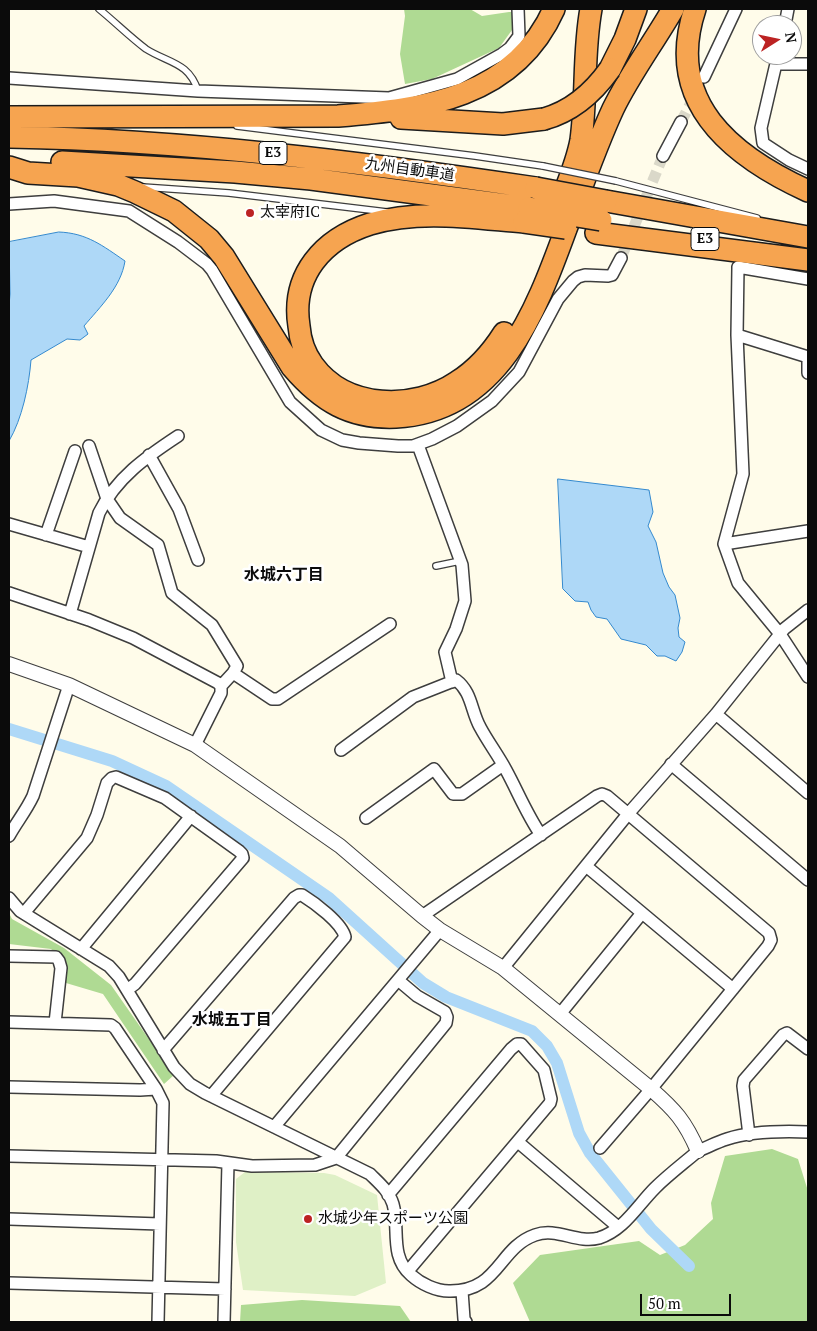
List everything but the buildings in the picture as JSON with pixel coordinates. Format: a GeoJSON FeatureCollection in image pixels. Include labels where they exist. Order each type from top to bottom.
{"type":"FeatureCollection","features":[{"type":"Feature","properties":{"kind":"highway"},"geometry":{"type":"LineString","coordinates":[[338,116],[384,112],[432,104],[460,95],[487,83],[503,74],[532,46],[554,9]]}},
{"type":"Feature","properties":{"kind":"highway"},"geometry":{"type":"LineString","coordinates":[[530,206],[469,217],[404,218],[371,224],[341,236],[329,244],[317,256],[302,282],[298,298],[297,315],[300,333],[305,350],[313,365],[325,378],[353,395],[388,402],[405,401],[441,391],[458,382],[475,369],[503,335],[525,297],[576,160],[580,142],[591,9]]}},
{"type":"Feature","properties":{"kind":"highway"},"geometry":{"type":"LineString","coordinates":[[586,74],[600,9]]}},
{"type":"Feature","properties":{"kind":"highway"},"geometry":{"type":"LineString","coordinates":[[9,117],[338,116],[503,124],[544,119],[568,110],[592,92],[610,69],[625,39],[636,9]]}},
{"type":"Feature","properties":{"kind":"highway"},"geometry":{"type":"LineString","coordinates":[[9,167],[28,173],[78,176],[118,185],[174,211],[209,239],[240,281],[292,367],[320,395],[350,412],[367,416],[385,418],[422,414],[456,401],[470,392],[497,368],[519,338],[546,284],[594,154],[614,108],[637,67],[674,9]]}},
{"type":"Feature","properties":{"kind":"highway"},"geometry":{"type":"LineString","coordinates":[[695,9],[688,37],[688,69],[691,84],[703,111],[723,134],[752,159],[789,182],[808,191]]}},
{"type":"Feature","properties":{"kind":"highway","name":"九州自動車道"},"geometry":{"type":"LineString","coordinates":[[9,137],[107,140],[242,150],[391,167],[530,206]]}},
{"type":"Feature","properties":{"kind":"highway","name":"九州自動車道"},"geometry":{"type":"LineString","coordinates":[[9,163],[78,162],[235,172],[388,188],[530,206],[601,218],[808,259]]}},
{"type":"Feature","properties":{"kind":"highway","name":"九州自動車道"},"geometry":{"type":"LineString","coordinates":[[601,218],[803,233]]}},
{"type":"Feature","properties":{"kind":"street"},"geometry":{"type":"LineString","coordinates":[[9,78],[198,91],[389,98],[457,79],[502,54],[510,48],[519,36],[518,9]]}},
{"type":"Feature","properties":{"kind":"street"},"geometry":{"type":"LineString","coordinates":[[704,77],[736,9]]}},
{"type":"Feature","properties":{"kind":"street"},"geometry":{"type":"LineString","coordinates":[[777,65],[760,128],[763,143],[789,160],[808,169]]}},
{"type":"Feature","properties":{"kind":"street"},"geometry":{"type":"LineString","coordinates":[[663,156],[680,122]]}},
{"type":"Feature","properties":{"kind":"street"},"geometry":{"type":"LineString","coordinates":[[9,204],[54,201],[129,211],[178,242],[206,264],[290,402],[321,430],[342,440],[359,443],[398,446],[418,445],[457,426],[492,401],[519,372],[558,299],[569,285],[578,277],[612,275],[621,258]]}},
{"type":"Feature","properties":{"kind":"street"},"geometry":{"type":"LineString","coordinates":[[808,279],[738,267],[737,335],[743,474],[724,544],[738,583],[780,634],[808,677]]}},
{"type":"Feature","properties":{"kind":"street"},"geometry":{"type":"LineString","coordinates":[[737,335],[808,357],[808,373]]}},
{"type":"Feature","properties":{"kind":"street"},"geometry":{"type":"LineString","coordinates":[[70,614],[99,514],[107,499],[120,480],[149,455],[178,436]]}},
{"type":"Feature","properties":{"kind":"street"},"geometry":{"type":"LineString","coordinates":[[418,445],[460,561],[465,601],[456,629],[445,652],[452,682]]}},
{"type":"Feature","properties":{"kind":"street"},"geometry":{"type":"LineString","coordinates":[[89,446],[107,499],[120,518],[158,545],[172,594],[212,625],[237,666],[221,686],[221,693],[195,745]]}},
{"type":"Feature","properties":{"kind":"street"},"geometry":{"type":"LineString","coordinates":[[46,535],[75,451]]}},
{"type":"Feature","properties":{"kind":"street"},"geometry":{"type":"LineString","coordinates":[[149,455],[179,509],[198,560]]}},
{"type":"Feature","properties":{"kind":"street"},"geometry":{"type":"LineString","coordinates":[[9,524],[89,547]]}},
{"type":"Feature","properties":{"kind":"street"},"geometry":{"type":"LineString","coordinates":[[724,544],[808,531]]}},
{"type":"Feature","properties":{"kind":"street"},"geometry":{"type":"LineString","coordinates":[[9,594],[89,620],[133,638],[221,686]]}},
{"type":"Feature","properties":{"kind":"street"},"geometry":{"type":"LineString","coordinates":[[503,968],[628,814],[716,714],[780,634],[808,610]]}},
{"type":"Feature","properties":{"kind":"street"},"geometry":{"type":"LineString","coordinates":[[233,673],[272,699],[278,698],[390,624]]}},
{"type":"Feature","properties":{"kind":"street"},"geometry":{"type":"LineString","coordinates":[[9,664],[69,686],[195,745],[340,846],[422,916],[440,930],[503,968],[651,1089],[674,1109],[689,1130],[698,1151]]}},
{"type":"Feature","properties":{"kind":"street"},"geometry":{"type":"LineString","coordinates":[[341,750],[413,697],[456,680],[463,686],[470,697],[476,720],[503,765],[530,820],[541,835]]}},
{"type":"Feature","properties":{"kind":"street"},"geometry":{"type":"LineString","coordinates":[[9,836],[33,796],[69,686]]}},
{"type":"Feature","properties":{"kind":"street"},"geometry":{"type":"LineString","coordinates":[[716,714],[808,793]]}},
{"type":"Feature","properties":{"kind":"street"},"geometry":{"type":"LineString","coordinates":[[672,764],[808,880]]}},
{"type":"Feature","properties":{"kind":"street"},"geometry":{"type":"LineString","coordinates":[[366,818],[434,769],[453,794],[462,794],[503,765]]}},
{"type":"Feature","properties":{"kind":"street"},"geometry":{"type":"LineString","coordinates":[[24,913],[87,838],[97,815],[107,783],[112,778],[116,777],[154,792],[239,851],[242,854],[242,858],[135,984],[127,990]]}},
{"type":"Feature","properties":{"kind":"street"},"geometry":{"type":"LineString","coordinates":[[422,916],[602,794],[608,796],[769,933],[771,940],[768,946],[600,1148]]}},
{"type":"Feature","properties":{"kind":"street"},"geometry":{"type":"LineString","coordinates":[[81,949],[190,816]]}},
{"type":"Feature","properties":{"kind":"street"},"geometry":{"type":"LineString","coordinates":[[586,866],[733,989]]}},
{"type":"Feature","properties":{"kind":"street"},"geometry":{"type":"LineString","coordinates":[[163,1050],[294,898],[302,895],[335,920],[343,929],[346,937],[211,1096]]}},
{"type":"Feature","properties":{"kind":"street"},"geometry":{"type":"LineString","coordinates":[[9,898],[24,913],[109,966],[119,977],[174,1067],[190,1084],[370,1174],[384,1187],[393,1202],[395,1244],[400,1260],[411,1275],[429,1286],[445,1291],[462,1291],[482,1284],[518,1246],[534,1235],[550,1232],[582,1239],[598,1238],[618,1227],[630,1218],[655,1188],[698,1151],[728,1138],[777,1131],[808,1132]]}},
{"type":"Feature","properties":{"kind":"street"},"geometry":{"type":"LineString","coordinates":[[560,1014],[642,913]]}},
{"type":"Feature","properties":{"kind":"street"},"geometry":{"type":"LineString","coordinates":[[274,1127],[440,930]]}},
{"type":"Feature","properties":{"kind":"street"},"geometry":{"type":"LineString","coordinates":[[9,956],[56,957],[59,961],[61,968],[55,1023]]}},
{"type":"Feature","properties":{"kind":"street"},"geometry":{"type":"LineString","coordinates":[[9,1156],[216,1161],[252,1166],[315,1165],[336,1158],[446,1023],[447,1017],[445,1012],[417,996],[398,980]]}},
{"type":"Feature","properties":{"kind":"street"},"geometry":{"type":"LineString","coordinates":[[9,1022],[111,1025],[156,1088],[163,1103],[158,1322]]}},
{"type":"Feature","properties":{"kind":"street"},"geometry":{"type":"LineString","coordinates":[[749,1135],[743,1086],[744,1080],[783,1035],[787,1033],[808,1049]]}},
{"type":"Feature","properties":{"kind":"street"},"geometry":{"type":"LineString","coordinates":[[388,1195],[505,1056],[517,1044],[521,1044],[544,1070],[551,1099],[550,1103],[408,1271]]}},
{"type":"Feature","properties":{"kind":"street"},"geometry":{"type":"LineString","coordinates":[[9,1087],[140,1090],[156,1088]]}},
{"type":"Feature","properties":{"kind":"street"},"geometry":{"type":"LineString","coordinates":[[518,1142],[618,1227]]}},
{"type":"Feature","properties":{"kind":"street"},"geometry":{"type":"LineString","coordinates":[[224,1322],[228,1163]]}},
{"type":"Feature","properties":{"kind":"street"},"geometry":{"type":"LineString","coordinates":[[9,1219],[160,1224]]}},
{"type":"Feature","properties":{"kind":"street"},"geometry":{"type":"LineString","coordinates":[[9,1283],[225,1289]]}},
{"type":"Feature","properties":{"kind":"street"},"geometry":{"type":"LineString","coordinates":[[462,1291],[464,1319],[466,1322]]}},
{"type":"Feature","properties":{"kind":"lane"},"geometry":{"type":"LineString","coordinates":[[99,9],[147,49],[182,66],[190,74],[198,91]]}},
{"type":"Feature","properties":{"kind":"lane"},"geometry":{"type":"LineString","coordinates":[[170,116],[220,124]]}},
{"type":"Feature","properties":{"kind":"lane"},"geometry":{"type":"LineString","coordinates":[[230,125],[543,166],[616,181],[760,218]]}},
{"type":"Feature","properties":{"kind":"lane"},"geometry":{"type":"LineString","coordinates":[[118,185],[229,193],[351,206],[421,217]]}},
{"type":"Feature","properties":{"kind":"lane"},"geometry":{"type":"LineString","coordinates":[[803,233],[808,231]]}},
{"type":"Feature","properties":{"kind":"lane"},"geometry":{"type":"LineString","coordinates":[[436,566],[460,561]]}},
{"type":"Feature","properties":{"kind":"green space"},"geometry":{"type":"Polygon","coordinates":[[[404,9],[470,9],[482,16],[525,12],[499,48],[432,79],[405,84],[400,54],[405,16],[404,9]]]}},
{"type":"Feature","properties":{"kind":"green space"},"geometry":{"type":"Polygon","coordinates":[[[9,913],[12,919],[64,948],[111,985],[174,1075],[164,1084],[103,994],[66,983],[66,963],[51,949],[9,944],[9,913]]]}},
{"type":"Feature","properties":{"kind":"green space"},"geometry":{"type":"Polygon","coordinates":[[[772,1149],[798,1159],[808,1191],[808,1322],[530,1322],[513,1283],[540,1255],[639,1241],[660,1255],[685,1245],[713,1219],[711,1203],[725,1156],[772,1149]]]}},
{"type":"Feature","properties":{"kind":"green space","name":"水城少年スポーツ公園"},"geometry":{"type":"Polygon","coordinates":[[[245,1172],[324,1173],[335,1175],[377,1195],[386,1283],[355,1296],[243,1290],[236,1242],[236,1179],[245,1172]]]}},
{"type":"Feature","properties":{"kind":"green space"},"geometry":{"type":"Polygon","coordinates":[[[302,1300],[400,1306],[411,1322],[240,1322],[241,1305],[302,1300]]]}},
{"type":"Feature","properties":{"kind":"water"},"geometry":{"type":"Polygon","coordinates":[[[59,232],[78,235],[102,245],[125,261],[123,270],[109,296],[84,326],[88,334],[80,340],[67,339],[31,360],[24,402],[18,423],[9,441],[9,242],[59,232]]]}},
{"type":"Feature","properties":{"kind":"water"},"geometry":{"type":"Polygon","coordinates":[[[558,479],[649,490],[653,512],[648,526],[656,542],[663,573],[675,595],[680,618],[679,637],[685,642],[682,652],[676,661],[665,656],[657,656],[646,645],[621,639],[607,619],[596,617],[588,602],[575,601],[563,589],[558,479]]]}},
{"type":"Feature","properties":{"kind":"waterway"},"geometry":{"type":"LineString","coordinates":[[9,729],[112,761],[166,786],[329,898],[423,983],[446,997],[532,1031],[547,1046],[557,1063],[579,1133],[590,1153],[651,1229],[689,1266]]}},
{"type":"Feature","properties":{"kind":"tunnel"},"geometry":{"type":"LineString","coordinates":[[681,122],[696,93]]}},
{"type":"Feature","properties":{"kind":"tunnel"},"geometry":{"type":"LineString","coordinates":[[621,258],[663,156]]}},
{"type":"Feature","properties":{"kind":"place","name":"太宰府IC"},"geometry":{"type":"Point","coordinates":[250,213]}},
{"type":"Feature","properties":{"kind":"place","name":"水城少年スポーツ公園"},"geometry":{"type":"Point","coordinates":[308,1219]}},
{"type":"Feature","properties":{"kind":"district","name":"水城六丁目"},"geometry":{"type":"Point","coordinates":[284,575]}},
{"type":"Feature","properties":{"kind":"district","name":"水城五丁目"},"geometry":{"type":"Point","coordinates":[232,1020]}}]}
